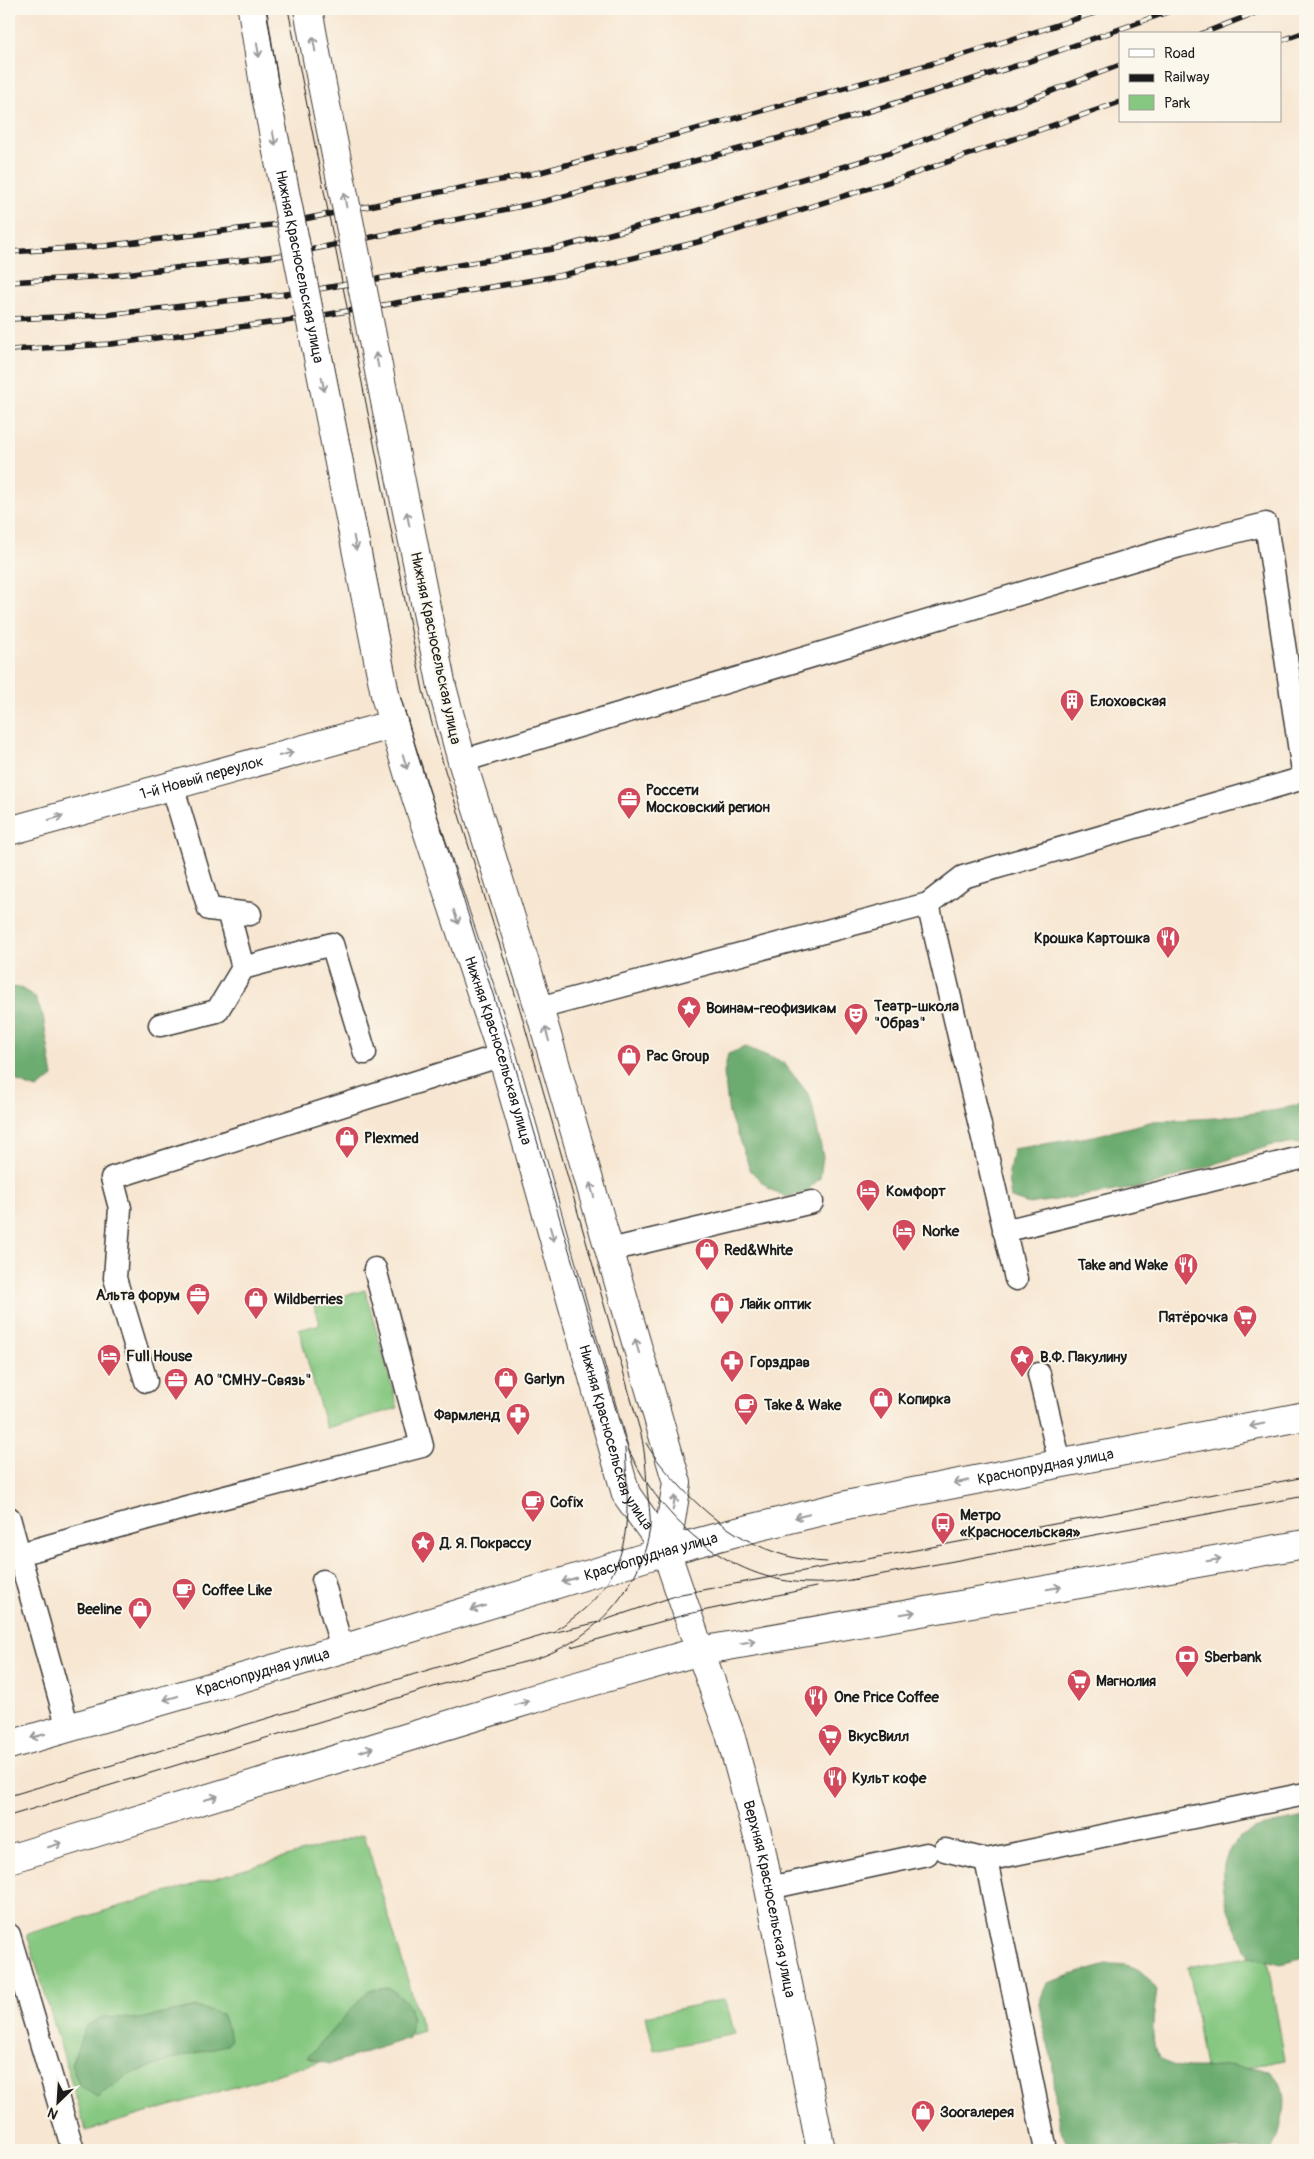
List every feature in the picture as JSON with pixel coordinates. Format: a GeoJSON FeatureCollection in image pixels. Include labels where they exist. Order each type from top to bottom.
{"type":"FeatureCollection","features":[{"type":"Feature","properties":{"kind":"street","name":"Нижняя Красносельская улица"},"geometry":{"type":"LineString","coordinates":[[252,9],[265,91],[390,712],[502,1055],[626,1494],[666,1551]]}},
{"type":"Feature","properties":{"kind":"street","name":"Нижняя Красносельская улица"},"geometry":{"type":"LineString","coordinates":[[308,9],[442,687],[462,761],[539,1008],[677,1483],[666,1551]]}},
{"type":"Feature","properties":{"kind":"street","name":"1-й Новый переулок"},"geometry":{"type":"LineString","coordinates":[[9,831],[172,785],[390,712]]}},
{"type":"Feature","properties":{"kind":"street","name":"Краснопрудная улица"},"geometry":{"type":"LineString","coordinates":[[9,1745],[342,1649],[666,1551],[851,1504],[1305,1416]]}},
{"type":"Feature","properties":{"kind":"street"},"geometry":{"type":"LineString","coordinates":[[9,1859],[556,1692],[700,1651],[1305,1544]]}},
{"type":"Feature","properties":{"kind":"street","name":"Верхняя Красносельская улица"},"geometry":{"type":"LineString","coordinates":[[666,1551],[730,1734],[761,1848],[821,2150]]}},
{"type":"Feature","properties":{"kind":"lane"},"geometry":{"type":"LineString","coordinates":[[462,761],[1160,552],[1266,524],[1304,778],[963,877],[928,904],[539,1008]]}},
{"type":"Feature","properties":{"kind":"lane"},"geometry":{"type":"LineString","coordinates":[[160,1025],[217,1011],[243,968],[239,912],[209,909],[172,785]]}},
{"type":"Feature","properties":{"kind":"lane"},"geometry":{"type":"LineString","coordinates":[[928,904],[1016,1279]]}},
{"type":"Feature","properties":{"kind":"lane"},"geometry":{"type":"LineString","coordinates":[[243,968],[332,944],[365,1053]]}},
{"type":"Feature","properties":{"kind":"lane"},"geometry":{"type":"LineString","coordinates":[[146,1382],[114,1278],[120,1208],[112,1178],[502,1055]]}},
{"type":"Feature","properties":{"kind":"lane"},"geometry":{"type":"LineString","coordinates":[[1004,1231],[1305,1158]]}},
{"type":"Feature","properties":{"kind":"lane"},"geometry":{"type":"LineString","coordinates":[[610,1250],[812,1202]]}},
{"type":"Feature","properties":{"kind":"lane"},"geometry":{"type":"LineString","coordinates":[[20,1554],[183,1508],[297,1487],[422,1446],[375,1269]]}},
{"type":"Feature","properties":{"kind":"lane"},"geometry":{"type":"LineString","coordinates":[[1039,1374],[1060,1463]]}},
{"type":"Feature","properties":{"kind":"lane"},"geometry":{"type":"LineString","coordinates":[[9,1518],[68,1728]]}},
{"type":"Feature","properties":{"kind":"lane"},"geometry":{"type":"LineString","coordinates":[[324,1581],[342,1649]]}},
{"type":"Feature","properties":{"kind":"lane"},"geometry":{"type":"LineString","coordinates":[[769,1888],[936,1852],[986,1860],[1305,1794]]}},
{"type":"Feature","properties":{"kind":"lane"},"geometry":{"type":"LineString","coordinates":[[986,1860],[1046,2150]]}},
{"type":"Feature","properties":{"kind":"lane"},"geometry":{"type":"LineString","coordinates":[[9,1935],[73,2150]]}},
{"type":"Feature","properties":{"kind":"green space"},"geometry":{"type":"Polygon","coordinates":[[[19,987],[35,997],[43,1016],[53,1077],[37,1089],[18,1082],[9,1070],[9,988],[19,987]]]}},
{"type":"Feature","properties":{"kind":"green space"},"geometry":{"type":"Polygon","coordinates":[[[746,1047],[784,1063],[810,1096],[823,1156],[820,1178],[806,1192],[787,1197],[769,1189],[751,1171],[729,1114],[724,1073],[728,1054],[746,1047]]]}},
{"type":"Feature","properties":{"kind":"green space"},"geometry":{"type":"Polygon","coordinates":[[[1305,1103],[1305,1143],[1272,1145],[1149,1186],[1029,1204],[1011,1198],[1008,1178],[1013,1149],[1094,1136],[1154,1121],[1216,1118],[1278,1110],[1305,1103]]]}},
{"type":"Feature","properties":{"kind":"green space"},"geometry":{"type":"Polygon","coordinates":[[[365,1290],[398,1408],[326,1428],[299,1330],[320,1324],[314,1304],[365,1290]]]}},
{"type":"Feature","properties":{"kind":"green space"},"geometry":{"type":"Polygon","coordinates":[[[1305,1817],[1305,1958],[1280,1964],[1250,1956],[1236,1930],[1225,1898],[1223,1883],[1224,1867],[1228,1853],[1241,1836],[1249,1832],[1269,1825],[1305,1817]]]}},
{"type":"Feature","properties":{"kind":"green space"},"geometry":{"type":"Polygon","coordinates":[[[364,1834],[423,2031],[86,2131],[27,1934],[364,1834]]]}},
{"type":"Feature","properties":{"kind":"green space"},"geometry":{"type":"Polygon","coordinates":[[[1266,1954],[1285,2060],[1206,2074],[1188,1967],[1266,1954]]]}},
{"type":"Feature","properties":{"kind":"green space"},"geometry":{"type":"Polygon","coordinates":[[[1106,1964],[1136,1968],[1146,1976],[1157,1990],[1153,2034],[1155,2048],[1159,2057],[1167,2063],[1188,2068],[1250,2067],[1269,2070],[1274,2075],[1280,2083],[1283,2092],[1284,2109],[1281,2128],[1272,2150],[1074,2150],[1067,2143],[1059,2122],[1052,2060],[1041,2019],[1040,2001],[1047,1983],[1106,1964]]]}},
{"type":"Feature","properties":{"kind":"green space"},"geometry":{"type":"Polygon","coordinates":[[[389,1988],[403,1999],[410,2009],[412,2021],[409,2038],[330,2064],[307,2058],[369,1990],[389,1988]]]}},
{"type":"Feature","properties":{"kind":"green space"},"geometry":{"type":"Polygon","coordinates":[[[725,1999],[735,2034],[654,2050],[646,2016],[725,1999]]]}},
{"type":"Feature","properties":{"kind":"green space"},"geometry":{"type":"Polygon","coordinates":[[[197,2007],[222,2014],[231,2038],[226,2045],[176,2058],[126,2076],[97,2097],[79,2085],[71,2065],[86,2026],[103,2017],[139,2019],[197,2007]]]}},
{"type":"Feature","properties":{"kind":"tram line"},"geometry":{"type":"LineString","coordinates":[[266,9],[279,88],[400,696],[511,1052],[625,1441],[638,1468],[655,1494],[675,1518],[698,1540],[724,1558],[752,1571],[781,1580],[818,1583],[858,1579]]}},
{"type":"Feature","properties":{"kind":"tram line"},"geometry":{"type":"LineString","coordinates":[[9,1816],[553,1652],[571,1643],[588,1631],[617,1602],[629,1586],[638,1567],[646,1548],[650,1528],[645,1460],[641,1434],[521,1013],[444,767],[423,691],[288,9]]}},
{"type":"Feature","properties":{"kind":"tram line"},"geometry":{"type":"LineString","coordinates":[[646,1443],[657,1460],[694,1501],[727,1528],[745,1539],[784,1555],[805,1560],[827,1562]]}},
{"type":"Feature","properties":{"kind":"tram line"},"geometry":{"type":"LineString","coordinates":[[557,1629],[582,1611],[600,1592],[613,1572],[621,1551],[626,1528],[627,1503],[625,1448]]}},
{"type":"Feature","properties":{"kind":"tram line"},"geometry":{"type":"LineString","coordinates":[[9,1796],[548,1634],[599,1622],[681,1594],[1305,1477]]}},
{"type":"Feature","properties":{"kind":"tram line"},"geometry":{"type":"LineString","coordinates":[[851,1580],[1305,1496]]}},
{"type":"Feature","properties":{"kind":"tram line"},"geometry":{"type":"LineString","coordinates":[[571,1647],[688,1614],[816,1587]]}},
{"type":"Feature","properties":{"kind":"railway"},"geometry":{"type":"LineString","coordinates":[[9,252],[104,246],[279,224],[541,172],[956,57],[1107,9]]}},
{"type":"Feature","properties":{"kind":"railway"},"geometry":{"type":"LineString","coordinates":[[9,282],[107,276],[285,255],[546,201],[802,132],[1019,65],[1176,9]]}},
{"type":"Feature","properties":{"kind":"railway"},"geometry":{"type":"LineString","coordinates":[[1206,32],[1265,9]]}},
{"type":"Feature","properties":{"kind":"railway"},"geometry":{"type":"LineString","coordinates":[[1282,40],[1305,32]]}},
{"type":"Feature","properties":{"kind":"railway"},"geometry":{"type":"LineString","coordinates":[[9,319],[106,315],[295,293],[558,248],[696,211],[892,152],[1119,65]]}},
{"type":"Feature","properties":{"kind":"railway"},"geometry":{"type":"LineString","coordinates":[[9,350],[111,344],[300,319],[563,275],[702,241],[901,178],[1119,102]]}},
{"type":"Feature","properties":{"kind":"place","name":"Елоховская"},"geometry":{"type":"Point","coordinates":[1072,722]}},
{"type":"Feature","properties":{"kind":"place","name":"Россети Московский регион"},"geometry":{"type":"Point","coordinates":[629,820]}},
{"type":"Feature","properties":{"kind":"place","name":"Крошка Картошка"},"geometry":{"type":"Point","coordinates":[1168,959]}},
{"type":"Feature","properties":{"kind":"place","name":"Воинам-геофизикам"},"geometry":{"type":"Point","coordinates":[689,1029]}},
{"type":"Feature","properties":{"kind":"place","name":"Театр-школа \"Образ\""},"geometry":{"type":"Point","coordinates":[856,1036]}},
{"type":"Feature","properties":{"kind":"place","name":"Pac Group"},"geometry":{"type":"Point","coordinates":[629,1077]}},
{"type":"Feature","properties":{"kind":"place","name":"Plexmed"},"geometry":{"type":"Point","coordinates":[347,1159]}},
{"type":"Feature","properties":{"kind":"place","name":"Комфорт"},"geometry":{"type":"Point","coordinates":[868,1212]}},
{"type":"Feature","properties":{"kind":"place","name":"Norke"},"geometry":{"type":"Point","coordinates":[904,1252]}},
{"type":"Feature","properties":{"kind":"place","name":"Red&White"},"geometry":{"type":"Point","coordinates":[707,1271]}},
{"type":"Feature","properties":{"kind":"place","name":"Take and Wake"},"geometry":{"type":"Point","coordinates":[1186,1286]}},
{"type":"Feature","properties":{"kind":"place","name":"Альта форум"},"geometry":{"type":"Point","coordinates":[198,1316]}},
{"type":"Feature","properties":{"kind":"place","name":"Wildberries"},"geometry":{"type":"Point","coordinates":[256,1320]}},
{"type":"Feature","properties":{"kind":"place","name":"Лайк оптик"},"geometry":{"type":"Point","coordinates":[722,1325]}},
{"type":"Feature","properties":{"kind":"place","name":"Пятёрочка"},"geometry":{"type":"Point","coordinates":[1245,1338]}},
{"type":"Feature","properties":{"kind":"place","name":"Full House"},"geometry":{"type":"Point","coordinates":[109,1377]}},
{"type":"Feature","properties":{"kind":"place","name":"В.Ф. Пакулину"},"geometry":{"type":"Point","coordinates":[1022,1378]}},
{"type":"Feature","properties":{"kind":"place","name":"Горздрав"},"geometry":{"type":"Point","coordinates":[732,1383]}},
{"type":"Feature","properties":{"kind":"place","name":"Garlyn"},"geometry":{"type":"Point","coordinates":[506,1400]}},
{"type":"Feature","properties":{"kind":"place","name":"АО \"СМНУ-Связь\""},"geometry":{"type":"Point","coordinates":[176,1401]}},
{"type":"Feature","properties":{"kind":"place","name":"Копирка"},"geometry":{"type":"Point","coordinates":[881,1420]}},
{"type":"Feature","properties":{"kind":"place","name":"Take & Wake"},"geometry":{"type":"Point","coordinates":[746,1426]}},
{"type":"Feature","properties":{"kind":"place","name":"Фармленд"},"geometry":{"type":"Point","coordinates":[518,1436]}},
{"type":"Feature","properties":{"kind":"place","name":"Cofix"},"geometry":{"type":"Point","coordinates":[533,1523]}},
{"type":"Feature","properties":{"kind":"place","name":"Метро «Красносельская»"},"geometry":{"type":"Point","coordinates":[943,1545]}},
{"type":"Feature","properties":{"kind":"place","name":"Д. Я. Покрассу"},"geometry":{"type":"Point","coordinates":[423,1564]}},
{"type":"Feature","properties":{"kind":"place","name":"Coffee Like"},"geometry":{"type":"Point","coordinates":[184,1611]}},
{"type":"Feature","properties":{"kind":"place","name":"Beeline"},"geometry":{"type":"Point","coordinates":[140,1630]}},
{"type":"Feature","properties":{"kind":"place","name":"Sberbank"},"geometry":{"type":"Point","coordinates":[1187,1678]}},
{"type":"Feature","properties":{"kind":"place","name":"Магнолия"},"geometry":{"type":"Point","coordinates":[1079,1702]}},
{"type":"Feature","properties":{"kind":"place","name":"One Price Coffee"},"geometry":{"type":"Point","coordinates":[816,1718]}},
{"type":"Feature","properties":{"kind":"place","name":"ВкусВилл"},"geometry":{"type":"Point","coordinates":[830,1757]}},
{"type":"Feature","properties":{"kind":"place","name":"Культ кофе"},"geometry":{"type":"Point","coordinates":[835,1799]}},
{"type":"Feature","properties":{"kind":"place","name":"Зоогалерея"},"geometry":{"type":"Point","coordinates":[923,2133]}}]}
